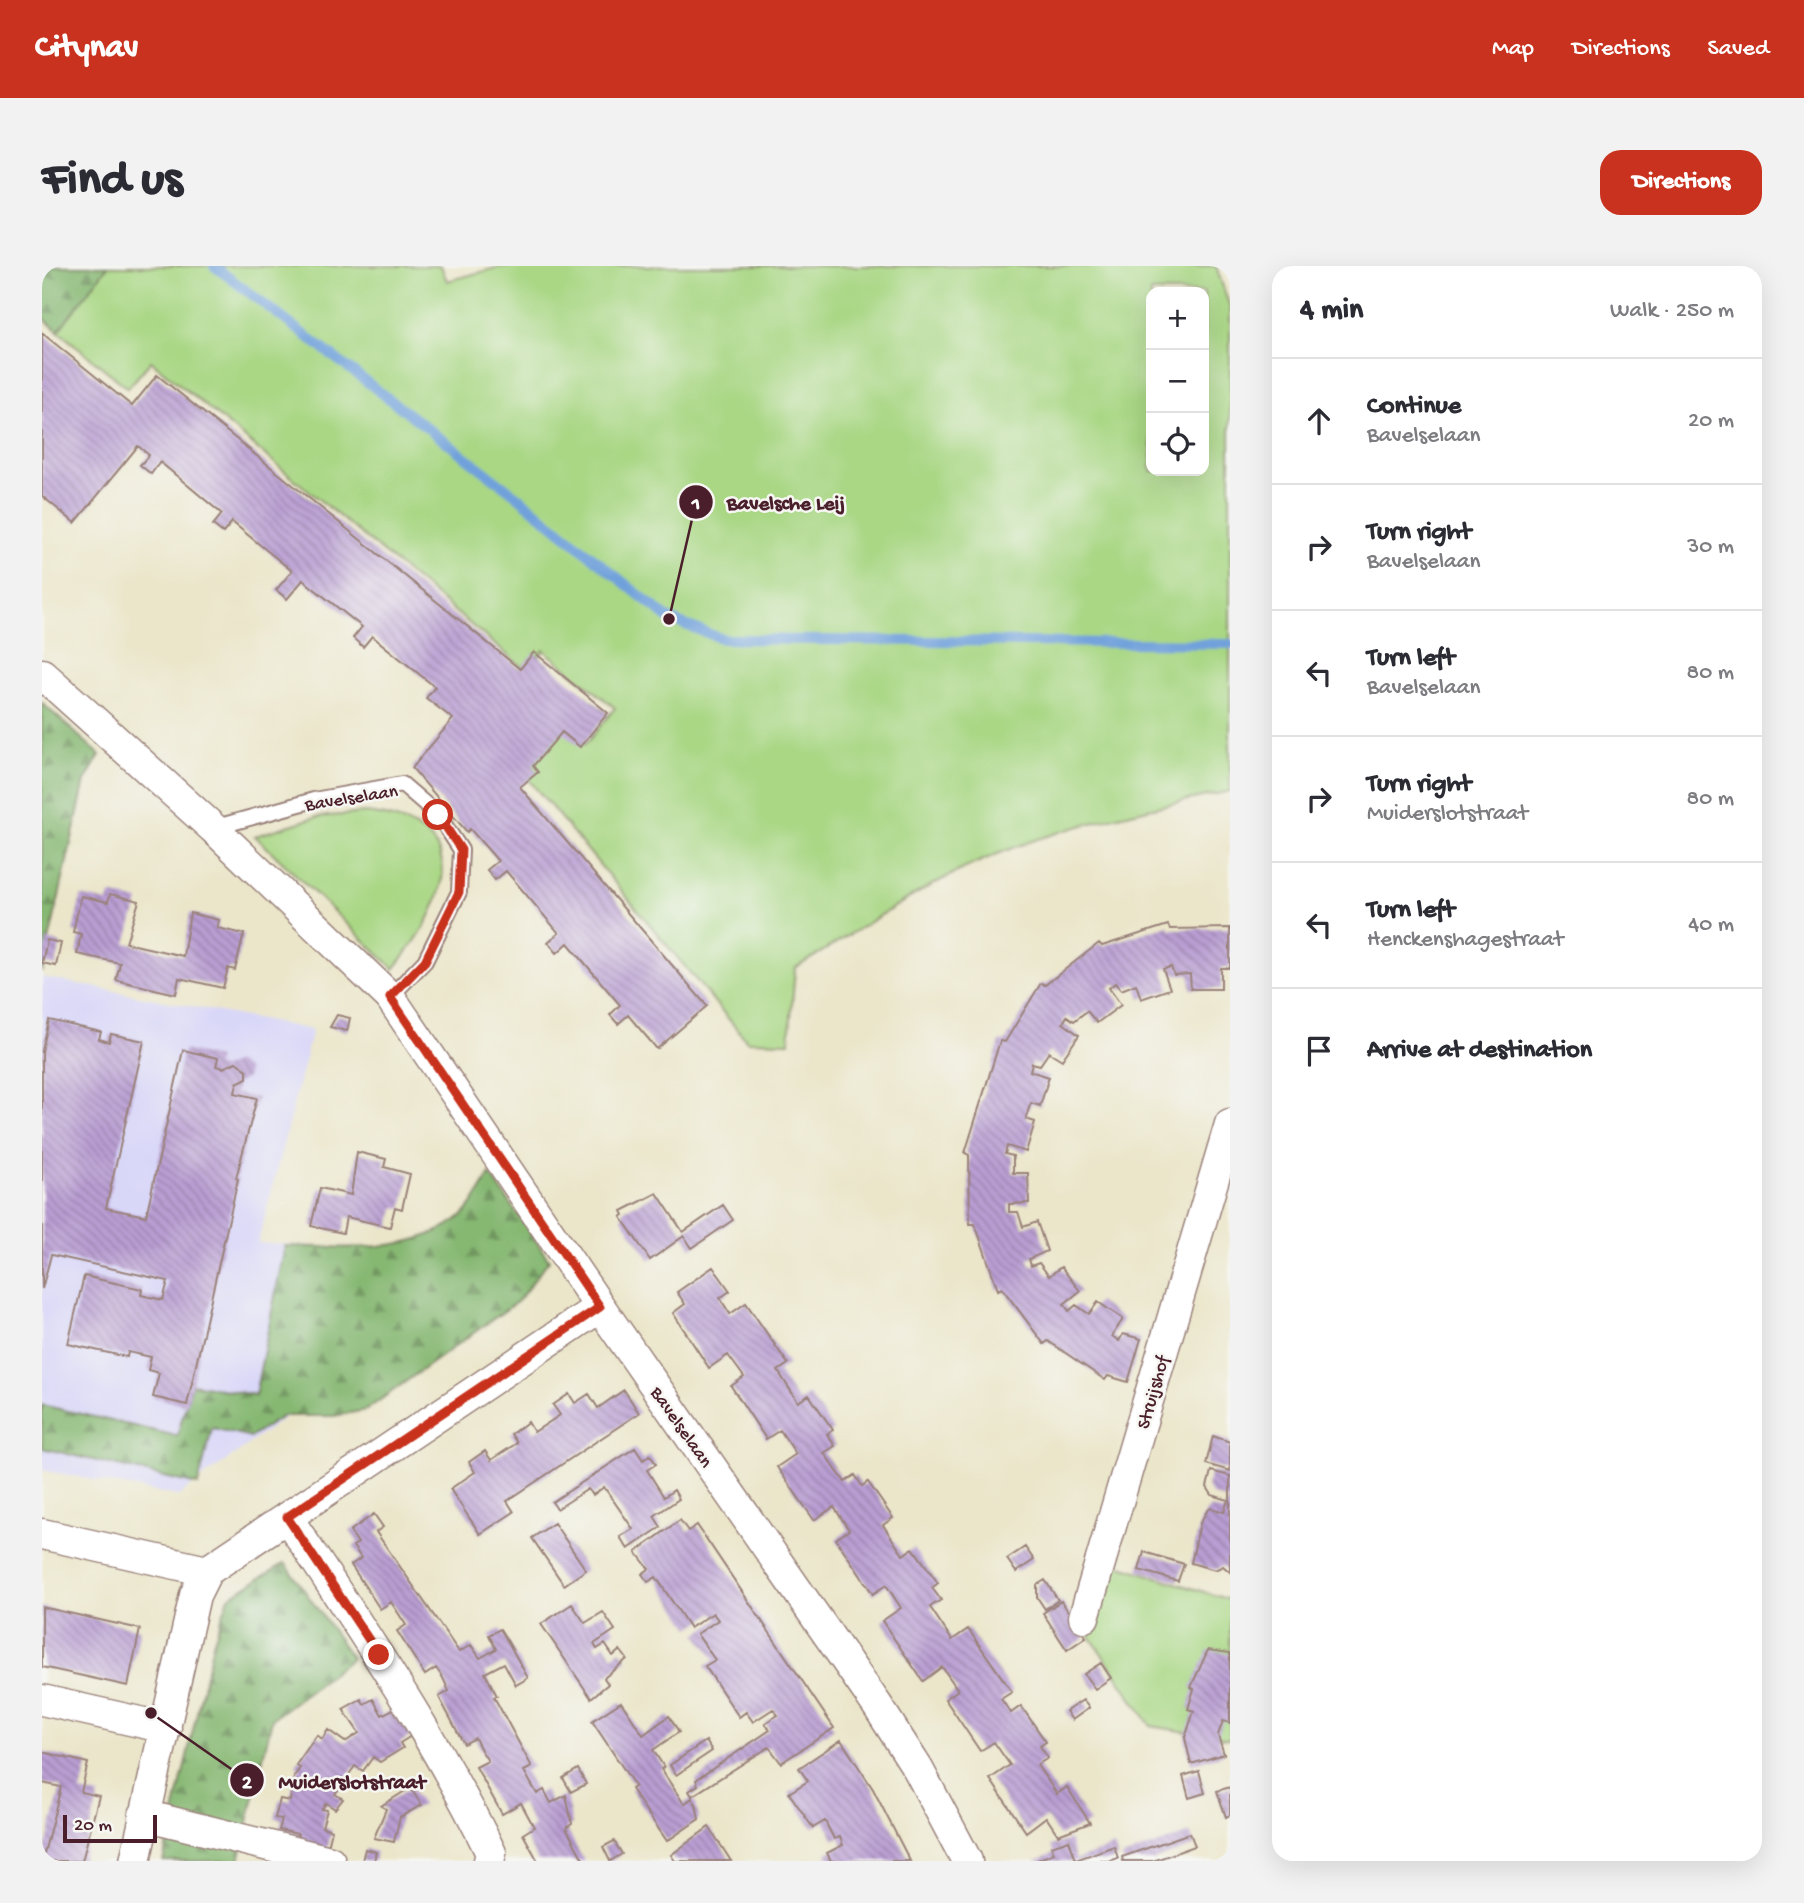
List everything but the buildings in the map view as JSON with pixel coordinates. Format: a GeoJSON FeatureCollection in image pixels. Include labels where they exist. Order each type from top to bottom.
{"type":"FeatureCollection","features":[{"type":"Feature","properties":{"kind":"street","name":"Bavelselaan"},"geometry":{"type":"LineString","coordinates":[[42,674],[213,828],[390,997],[600,1307],[877,1705],[918,1769],[967,1861]]}},
{"type":"Feature","properties":{"kind":"street","name":"Struijshof"},"geometry":{"type":"LineString","coordinates":[[1084,1617],[1224,1169],[1230,1124]]}},
{"type":"Feature","properties":{"kind":"street"},"geometry":{"type":"LineString","coordinates":[[135,1861],[195,1595],[207,1571],[600,1307]]}},
{"type":"Feature","properties":{"kind":"street"},"geometry":{"type":"LineString","coordinates":[[287,1517],[379,1655],[473,1815],[491,1853],[489,1861]]}},
{"type":"Feature","properties":{"kind":"street"},"geometry":{"type":"LineString","coordinates":[[42,1534],[207,1571]]}},
{"type":"Feature","properties":{"kind":"street"},"geometry":{"type":"LineString","coordinates":[[42,1700],[166,1728]]}},
{"type":"Feature","properties":{"kind":"street"},"geometry":{"type":"LineString","coordinates":[[144,1815],[330,1861]]}},
{"type":"Feature","properties":{"kind":"lane","name":"Bavelselaan"},"geometry":{"type":"LineString","coordinates":[[213,828],[314,800],[402,784],[438,815],[461,850],[459,892],[425,961],[390,997]]}},
{"type":"Feature","properties":{"kind":"shaded area"},"geometry":{"type":"Polygon","coordinates":[[[42,977],[312,1030],[258,1243],[503,1257],[178,1496],[42,1470],[42,977]]]}},
{"type":"Feature","properties":{"kind":"green space"},"geometry":{"type":"Polygon","coordinates":[[[42,266],[108,266],[58,331],[42,317],[42,266]]]}},
{"type":"Feature","properties":{"kind":"green space"},"geometry":{"type":"Polygon","coordinates":[[[108,266],[441,266],[447,281],[504,266],[1216,266],[1230,308],[1230,791],[1125,814],[1055,833],[955,873],[795,968],[789,1042],[747,1041],[523,773],[562,726],[585,745],[615,708],[544,650],[527,671],[151,361],[128,388],[58,331],[108,266]]]}},
{"type":"Feature","properties":{"kind":"green space"},"geometry":{"type":"Polygon","coordinates":[[[42,703],[100,755],[85,781],[42,972],[42,703]]]}},
{"type":"Feature","properties":{"kind":"green space"},"geometry":{"type":"Polygon","coordinates":[[[366,813],[402,821],[426,834],[439,852],[443,872],[428,920],[394,969],[255,836],[316,817],[366,813]]]}},
{"type":"Feature","properties":{"kind":"green space"},"geometry":{"type":"Polygon","coordinates":[[[490,1174],[549,1260],[518,1301],[366,1410],[334,1416],[283,1416],[251,1437],[212,1428],[198,1485],[42,1448],[42,1405],[177,1436],[192,1384],[255,1395],[285,1246],[378,1246],[423,1237],[444,1228],[463,1215],[490,1174]]]}},
{"type":"Feature","properties":{"kind":"green space"},"geometry":{"type":"Polygon","coordinates":[[[1105,1561],[1230,1600],[1230,1739],[1151,1726],[1085,1629],[1105,1561]]]}},
{"type":"Feature","properties":{"kind":"green space"},"geometry":{"type":"Polygon","coordinates":[[[285,1563],[352,1658],[272,1719],[239,1861],[163,1861],[213,1643],[229,1597],[285,1563]]]}},
{"type":"Feature","properties":{"kind":"waterway"},"geometry":{"type":"LineString","coordinates":[[214,266],[517,496],[669,619],[723,639],[1230,644]]}},
{"type":"Feature","properties":{"kind":"place","name":"Bavelsche Leij"},"geometry":{"type":"Point","coordinates":[669,619]}},
{"type":"Feature","properties":{"kind":"place","name":"Muiderslotstraat"},"geometry":{"type":"Point","coordinates":[151,1713]}},
{"type":"Feature","properties":{"kind":"route"},"geometry":{"type":"LineString","coordinates":[[379,1655],[287,1517],[600,1307],[390,997],[425,961],[459,892],[461,850],[438,815]]}}]}
